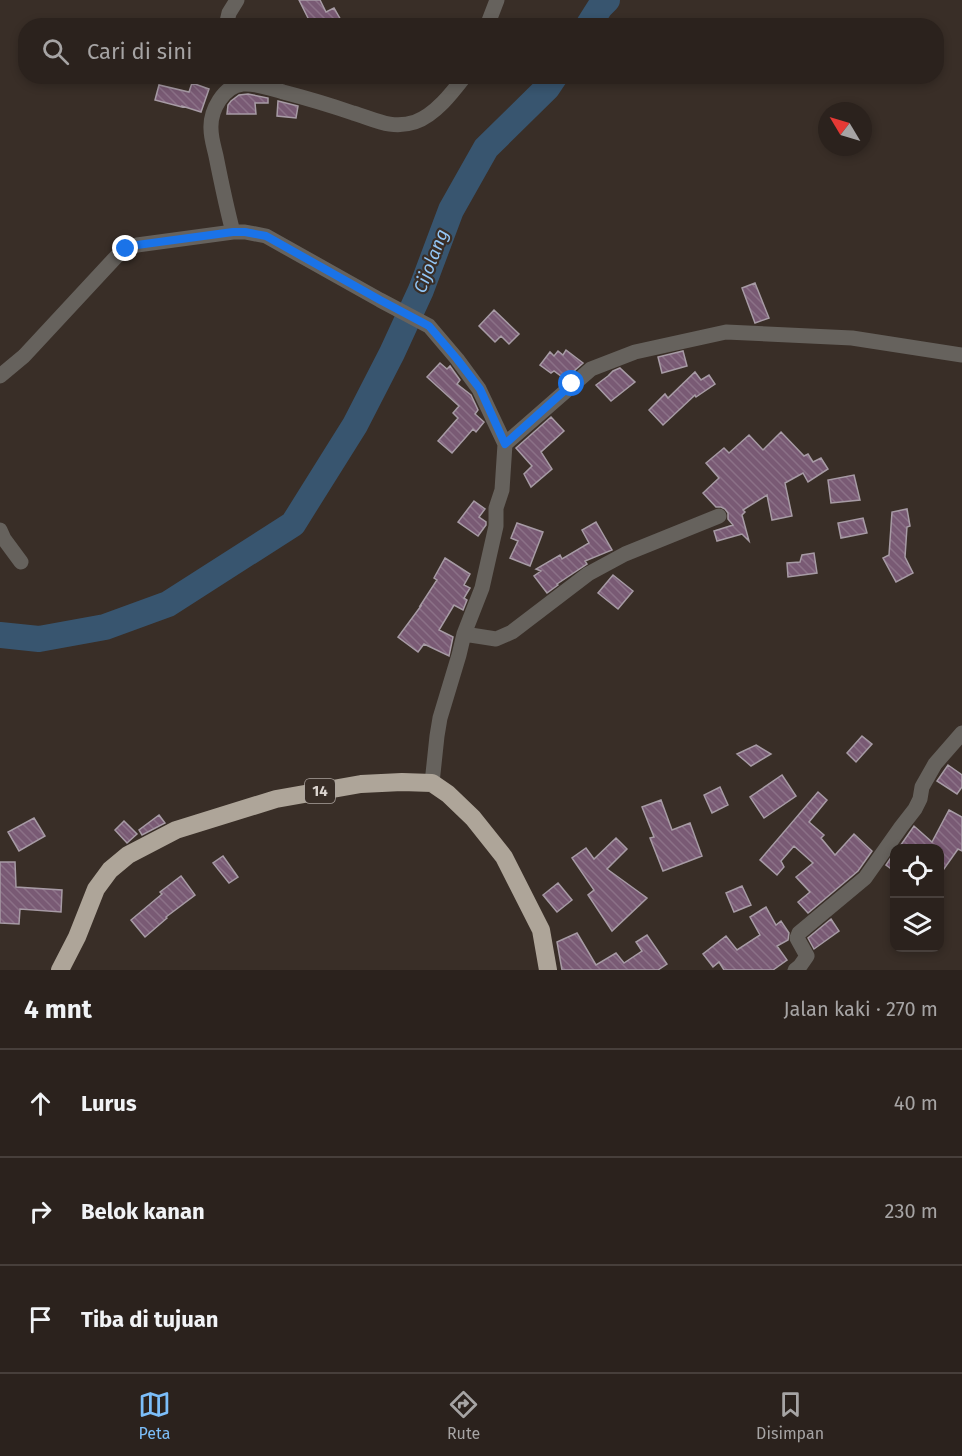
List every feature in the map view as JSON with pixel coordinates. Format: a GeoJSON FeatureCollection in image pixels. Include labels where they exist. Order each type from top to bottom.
{"type":"FeatureCollection","features":[{"type":"Feature","properties":{"kind":"highway","name":"14"},"geometry":{"type":"LineString","coordinates":[[60,970],[77,937],[96,889],[110,870],[128,855],[176,830],[276,799],[361,784],[432,783]]}},
{"type":"Feature","properties":{"kind":"highway"},"geometry":{"type":"LineString","coordinates":[[432,783],[448,794],[473,818],[504,857],[541,930],[548,970]]}},
{"type":"Feature","properties":{"kind":"street"},"geometry":{"type":"LineString","coordinates":[[228,18],[237,0]]}},
{"type":"Feature","properties":{"kind":"street"},"geometry":{"type":"LineString","coordinates":[[490,18],[497,0]]}},
{"type":"Feature","properties":{"kind":"street"},"geometry":{"type":"LineString","coordinates":[[233,232],[222,190],[211,129],[213,114],[223,95],[238,84]]}},
{"type":"Feature","properties":{"kind":"street"},"geometry":{"type":"LineString","coordinates":[[256,84],[320,102],[387,125],[416,122],[432,112],[458,84]]}},
{"type":"Feature","properties":{"kind":"street"},"geometry":{"type":"LineString","coordinates":[[0,376],[24,357],[126,249],[137,245],[233,232],[266,236],[429,326],[480,389],[505,444],[502,490],[496,508],[496,526],[482,588],[464,634],[440,718],[432,783]]}},
{"type":"Feature","properties":{"kind":"street"},"geometry":{"type":"LineString","coordinates":[[505,444],[591,369],[635,352],[726,332],[852,338],[962,355]]}},
{"type":"Feature","properties":{"kind":"street"},"geometry":{"type":"LineString","coordinates":[[464,634],[496,639],[512,632],[588,574],[610,561],[719,516]]}},
{"type":"Feature","properties":{"kind":"street"},"geometry":{"type":"LineString","coordinates":[[0,530],[21,562]]}},
{"type":"Feature","properties":{"kind":"street"},"geometry":{"type":"LineString","coordinates":[[795,970],[807,956],[797,938],[799,933],[865,878],[915,809],[922,787],[936,764],[962,732]]}},
{"type":"Feature","properties":{"kind":"building"},"geometry":{"type":"Polygon","coordinates":[[[299,0],[320,0],[326,12],[334,8],[340,18],[308,18],[299,0]]]}},
{"type":"Feature","properties":{"kind":"building"},"geometry":{"type":"Polygon","coordinates":[[[192,84],[209,89],[201,112],[155,100],[159,85],[189,92],[192,84]]]}},
{"type":"Feature","properties":{"kind":"building"},"geometry":{"type":"Polygon","coordinates":[[[248,94],[268,98],[268,103],[255,103],[256,114],[227,114],[231,101],[239,95],[248,94]]]}},
{"type":"Feature","properties":{"kind":"building"},"geometry":{"type":"Polygon","coordinates":[[[278,101],[298,106],[296,118],[277,116],[278,101]]]}},
{"type":"Feature","properties":{"kind":"building"},"geometry":{"type":"Polygon","coordinates":[[[755,283],[769,318],[755,323],[742,288],[755,283]]]}},
{"type":"Feature","properties":{"kind":"building"},"geometry":{"type":"Polygon","coordinates":[[[494,310],[519,334],[509,344],[501,336],[495,342],[479,326],[494,310]]]}},
{"type":"Feature","properties":{"kind":"building"},"geometry":{"type":"Polygon","coordinates":[[[566,350],[583,363],[565,379],[540,365],[550,352],[554,356],[558,351],[563,355],[566,350]]]}},
{"type":"Feature","properties":{"kind":"building"},"geometry":{"type":"Polygon","coordinates":[[[683,351],[687,366],[662,373],[658,357],[683,351]]]}},
{"type":"Feature","properties":{"kind":"building"},"geometry":{"type":"Polygon","coordinates":[[[440,363],[447,369],[450,366],[460,380],[457,384],[471,395],[478,410],[475,414],[484,422],[476,432],[473,429],[452,453],[438,441],[458,418],[453,413],[459,406],[427,377],[440,363]]]}},
{"type":"Feature","properties":{"kind":"building"},"geometry":{"type":"Polygon","coordinates":[[[620,368],[635,382],[611,401],[596,385],[620,368]]]}},
{"type":"Feature","properties":{"kind":"building"},"geometry":{"type":"Polygon","coordinates":[[[695,372],[701,380],[709,375],[715,384],[696,397],[695,395],[663,425],[649,410],[665,394],[668,398],[695,372]]]}},
{"type":"Feature","properties":{"kind":"building"},"geometry":{"type":"Polygon","coordinates":[[[551,417],[564,431],[541,452],[552,469],[531,487],[524,474],[532,466],[516,448],[551,417]]]}},
{"type":"Feature","properties":{"kind":"building"},"geometry":{"type":"Polygon","coordinates":[[[781,432],[804,456],[808,454],[813,462],[821,458],[828,469],[808,482],[803,473],[785,483],[792,516],[772,520],[767,495],[743,510],[745,512],[742,515],[749,541],[742,534],[717,541],[714,531],[733,525],[725,509],[716,507],[703,493],[719,478],[706,463],[724,448],[729,453],[749,435],[763,450],[781,432]]]}},
{"type":"Feature","properties":{"kind":"building"},"geometry":{"type":"Polygon","coordinates":[[[854,475],[860,500],[831,503],[828,480],[854,475]]]}},
{"type":"Feature","properties":{"kind":"building"},"geometry":{"type":"Polygon","coordinates":[[[474,501],[485,509],[479,517],[486,522],[486,525],[478,536],[458,522],[474,501]]]}},
{"type":"Feature","properties":{"kind":"building"},"geometry":{"type":"Polygon","coordinates":[[[907,509],[910,526],[907,527],[905,557],[913,573],[896,582],[883,558],[889,555],[892,512],[907,509]]]}},
{"type":"Feature","properties":{"kind":"building"},"geometry":{"type":"Polygon","coordinates":[[[863,518],[867,533],[841,538],[838,523],[863,518]]]}},
{"type":"Feature","properties":{"kind":"building"},"geometry":{"type":"Polygon","coordinates":[[[596,522],[612,550],[585,561],[587,564],[547,593],[534,576],[541,571],[536,569],[560,555],[562,559],[589,543],[582,530],[596,522]]]}},
{"type":"Feature","properties":{"kind":"building"},"geometry":{"type":"Polygon","coordinates":[[[517,523],[543,532],[530,566],[510,558],[518,541],[511,538],[517,523]]]}},
{"type":"Feature","properties":{"kind":"building"},"geometry":{"type":"Polygon","coordinates":[[[814,553],[817,573],[788,577],[787,563],[800,562],[802,555],[814,553]]]}},
{"type":"Feature","properties":{"kind":"building"},"geometry":{"type":"Polygon","coordinates":[[[445,558],[470,574],[464,585],[470,588],[464,598],[467,600],[463,610],[454,605],[439,630],[453,637],[449,656],[424,644],[418,652],[398,637],[437,580],[434,578],[445,558]]]}},
{"type":"Feature","properties":{"kind":"building"},"geometry":{"type":"Polygon","coordinates":[[[613,575],[633,591],[618,609],[598,593],[613,575]]]}},
{"type":"Feature","properties":{"kind":"building"},"geometry":{"type":"Polygon","coordinates":[[[862,736],[872,744],[856,762],[847,753],[862,736]]]}},
{"type":"Feature","properties":{"kind":"building"},"geometry":{"type":"Polygon","coordinates":[[[756,745],[771,754],[751,766],[737,754],[756,745]]]}},
{"type":"Feature","properties":{"kind":"building"},"geometry":{"type":"Polygon","coordinates":[[[948,765],[962,775],[962,787],[957,794],[937,781],[948,765]]]}},
{"type":"Feature","properties":{"kind":"building"},"geometry":{"type":"Polygon","coordinates":[[[782,775],[796,796],[764,818],[750,797],[782,775]]]}},
{"type":"Feature","properties":{"kind":"building"},"geometry":{"type":"Polygon","coordinates":[[[720,787],[728,805],[712,813],[704,795],[720,787]]]}},
{"type":"Feature","properties":{"kind":"building"},"geometry":{"type":"Polygon","coordinates":[[[818,792],[827,800],[809,822],[824,835],[821,838],[835,855],[854,834],[872,851],[858,871],[808,913],[798,902],[810,892],[796,877],[813,863],[794,846],[781,861],[784,867],[777,875],[760,860],[818,792]]]}},
{"type":"Feature","properties":{"kind":"building"},"geometry":{"type":"Polygon","coordinates":[[[661,800],[672,830],[690,823],[702,856],[663,871],[650,838],[654,837],[642,807],[661,800]]]}},
{"type":"Feature","properties":{"kind":"building"},"geometry":{"type":"Polygon","coordinates":[[[949,810],[962,817],[962,851],[958,849],[944,869],[944,844],[901,844],[914,826],[932,842],[949,810]]]}},
{"type":"Feature","properties":{"kind":"building"},"geometry":{"type":"Polygon","coordinates":[[[159,815],[165,823],[142,835],[139,830],[159,815]]]}},
{"type":"Feature","properties":{"kind":"building"},"geometry":{"type":"Polygon","coordinates":[[[34,818],[45,836],[19,851],[8,832],[34,818]]]}},
{"type":"Feature","properties":{"kind":"building"},"geometry":{"type":"Polygon","coordinates":[[[124,821],[137,834],[127,843],[115,830],[124,821]]]}},
{"type":"Feature","properties":{"kind":"building"},"geometry":{"type":"Polygon","coordinates":[[[616,838],[627,849],[607,869],[647,898],[612,931],[588,895],[594,890],[572,858],[586,848],[594,859],[616,838]]]}},
{"type":"Feature","properties":{"kind":"building"},"geometry":{"type":"Polygon","coordinates":[[[223,856],[238,877],[229,883],[213,863],[223,856]]]}},
{"type":"Feature","properties":{"kind":"building"},"geometry":{"type":"Polygon","coordinates":[[[0,862],[15,862],[16,887],[62,890],[61,912],[20,909],[19,924],[0,923],[0,862]]]}},
{"type":"Feature","properties":{"kind":"building"},"geometry":{"type":"Polygon","coordinates":[[[181,876],[195,895],[166,917],[145,937],[131,920],[162,894],[160,892],[181,876]]]}},
{"type":"Feature","properties":{"kind":"building"},"geometry":{"type":"Polygon","coordinates":[[[558,883],[572,900],[557,912],[543,895],[558,883]]]}},
{"type":"Feature","properties":{"kind":"building"},"geometry":{"type":"Polygon","coordinates":[[[742,886],[751,905],[734,912],[726,893],[742,886]]]}},
{"type":"Feature","properties":{"kind":"building"},"geometry":{"type":"Polygon","coordinates":[[[766,907],[776,925],[781,921],[789,933],[788,940],[777,946],[787,960],[773,970],[724,970],[719,962],[713,967],[703,954],[726,936],[737,950],[760,935],[750,917],[766,907]]]}},
{"type":"Feature","properties":{"kind":"building"},"geometry":{"type":"Polygon","coordinates":[[[831,919],[839,931],[814,949],[808,938],[831,919]]]}},
{"type":"Feature","properties":{"kind":"building"},"geometry":{"type":"Polygon","coordinates":[[[577,933],[596,965],[616,953],[624,963],[642,951],[636,942],[647,935],[667,964],[658,970],[562,970],[557,942],[577,933]]]}},
{"type":"Feature","properties":{"kind":"waterway","name":"Cijolang"},"geometry":{"type":"LineString","coordinates":[[593,18],[607,0]]}},
{"type":"Feature","properties":{"kind":"waterway","name":"Cijolang"},"geometry":{"type":"LineString","coordinates":[[0,635],[39,639],[105,627],[168,604],[293,524],[355,425],[392,353],[421,290],[451,210],[486,148],[550,84]]}},
{"type":"Feature","properties":{"kind":"route"},"geometry":{"type":"LineString","coordinates":[[126,249],[137,245],[233,232],[266,236],[429,326],[480,389],[505,444],[572,384]]}}]}
